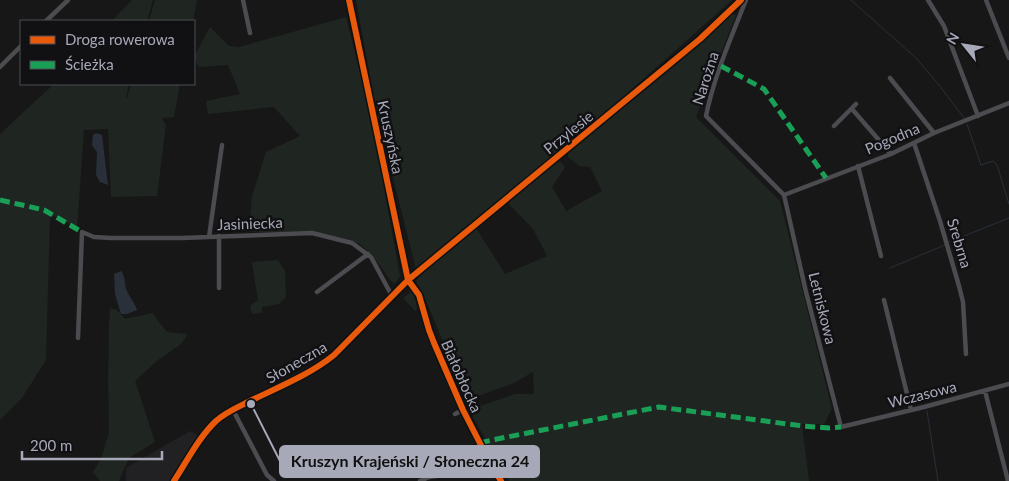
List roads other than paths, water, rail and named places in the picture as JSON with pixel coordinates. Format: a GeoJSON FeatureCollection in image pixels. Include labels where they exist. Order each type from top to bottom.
{"type":"FeatureCollection","features":[{"type":"Feature","properties":{"kind":"street"},"geometry":{"type":"LineString","coordinates":[[47,20],[68,0]]}},
{"type":"Feature","properties":{"kind":"street"},"geometry":{"type":"LineString","coordinates":[[243,0],[250,33]]}},
{"type":"Feature","properties":{"kind":"street","name":"Kruszyńska"},"geometry":{"type":"LineString","coordinates":[[349,0],[408,280]]}},
{"type":"Feature","properties":{"kind":"street","name":"Przylesie"},"geometry":{"type":"LineString","coordinates":[[408,280],[700,39],[741,0]]}},
{"type":"Feature","properties":{"kind":"street","name":"Narożna"},"geometry":{"type":"LineString","coordinates":[[746,0],[721,66],[706,116],[784,195]]}},
{"type":"Feature","properties":{"kind":"street"},"geometry":{"type":"LineString","coordinates":[[928,0],[944,26],[978,116]]}},
{"type":"Feature","properties":{"kind":"street"},"geometry":{"type":"LineString","coordinates":[[986,0],[1009,58]]}},
{"type":"Feature","properties":{"kind":"street"},"geometry":{"type":"LineString","coordinates":[[0,67],[20,47]]}},
{"type":"Feature","properties":{"kind":"street"},"geometry":{"type":"LineString","coordinates":[[890,78],[934,133]]}},
{"type":"Feature","properties":{"kind":"street"},"geometry":{"type":"LineString","coordinates":[[834,126],[856,104]]}},
{"type":"Feature","properties":{"kind":"street","name":"Pogodna"},"geometry":{"type":"LineString","coordinates":[[784,195],[891,154],[934,133],[1009,104]]}},
{"type":"Feature","properties":{"kind":"street"},"geometry":{"type":"LineString","coordinates":[[852,108],[891,154]]}},
{"type":"Feature","properties":{"kind":"street","name":"Srebrna"},"geometry":{"type":"LineString","coordinates":[[914,143],[940,221],[963,302],[966,354]]}},
{"type":"Feature","properties":{"kind":"street"},"geometry":{"type":"LineString","coordinates":[[209,237],[222,145]]}},
{"type":"Feature","properties":{"kind":"street"},"geometry":{"type":"LineString","coordinates":[[858,166],[881,256]]}},
{"type":"Feature","properties":{"kind":"street","name":"Letniskowa"},"geometry":{"type":"LineString","coordinates":[[784,195],[806,292],[841,427]]}},
{"type":"Feature","properties":{"kind":"street","name":"Jasiniecka"},"geometry":{"type":"LineString","coordinates":[[78,338],[82,232],[94,237],[112,238],[312,234],[352,244],[368,254]]}},
{"type":"Feature","properties":{"kind":"street"},"geometry":{"type":"LineString","coordinates":[[219,236],[219,288]]}},
{"type":"Feature","properties":{"kind":"street"},"geometry":{"type":"LineString","coordinates":[[317,292],[368,254],[392,296]]}},
{"type":"Feature","properties":{"kind":"street","name":"Słoneczna"},"geometry":{"type":"LineString","coordinates":[[174,481],[206,432],[217,420],[233,410],[302,376],[328,360],[408,280]]}},
{"type":"Feature","properties":{"kind":"street","name":"Białobłocka"},"geometry":{"type":"LineString","coordinates":[[408,280],[420,299],[431,337],[463,410],[501,481]]}},
{"type":"Feature","properties":{"kind":"street"},"geometry":{"type":"LineString","coordinates":[[884,300],[911,410]]}},
{"type":"Feature","properties":{"kind":"street","name":"Wczasowa"},"geometry":{"type":"LineString","coordinates":[[841,427],[1009,384]]}},
{"type":"Feature","properties":{"kind":"street"},"geometry":{"type":"LineString","coordinates":[[985,391],[1008,481]]}},
{"type":"Feature","properties":{"kind":"street"},"geometry":{"type":"LineString","coordinates":[[233,410],[267,475],[274,481]]}},
{"type":"Feature","properties":{"kind":"street"},"geometry":{"type":"LineString","coordinates":[[455,414],[463,410]]}},
{"type":"Feature","properties":{"kind":"street"},"geometry":{"type":"LineString","coordinates":[[420,481],[429,477],[444,475]]}},
{"type":"Feature","properties":{"kind":"waterway"},"geometry":{"type":"LineString","coordinates":[[851,0],[916,58],[964,118]]}},
{"type":"Feature","properties":{"kind":"waterway"},"geometry":{"type":"LineString","coordinates":[[967,124],[981,165],[993,161],[997,165],[1009,204]]}},
{"type":"Feature","properties":{"kind":"waterway"},"geometry":{"type":"LineString","coordinates":[[949,242],[1009,218]]}},
{"type":"Feature","properties":{"kind":"waterway"},"geometry":{"type":"LineString","coordinates":[[890,268],[945,245]]}},
{"type":"Feature","properties":{"kind":"waterway"},"geometry":{"type":"LineString","coordinates":[[927,411],[938,481]]}},
{"type":"Feature","properties":{"kind":"place","name":"Kruszyn Krajeński / Słoneczna 24"},"geometry":{"type":"Point","coordinates":[251,404]}}]}
